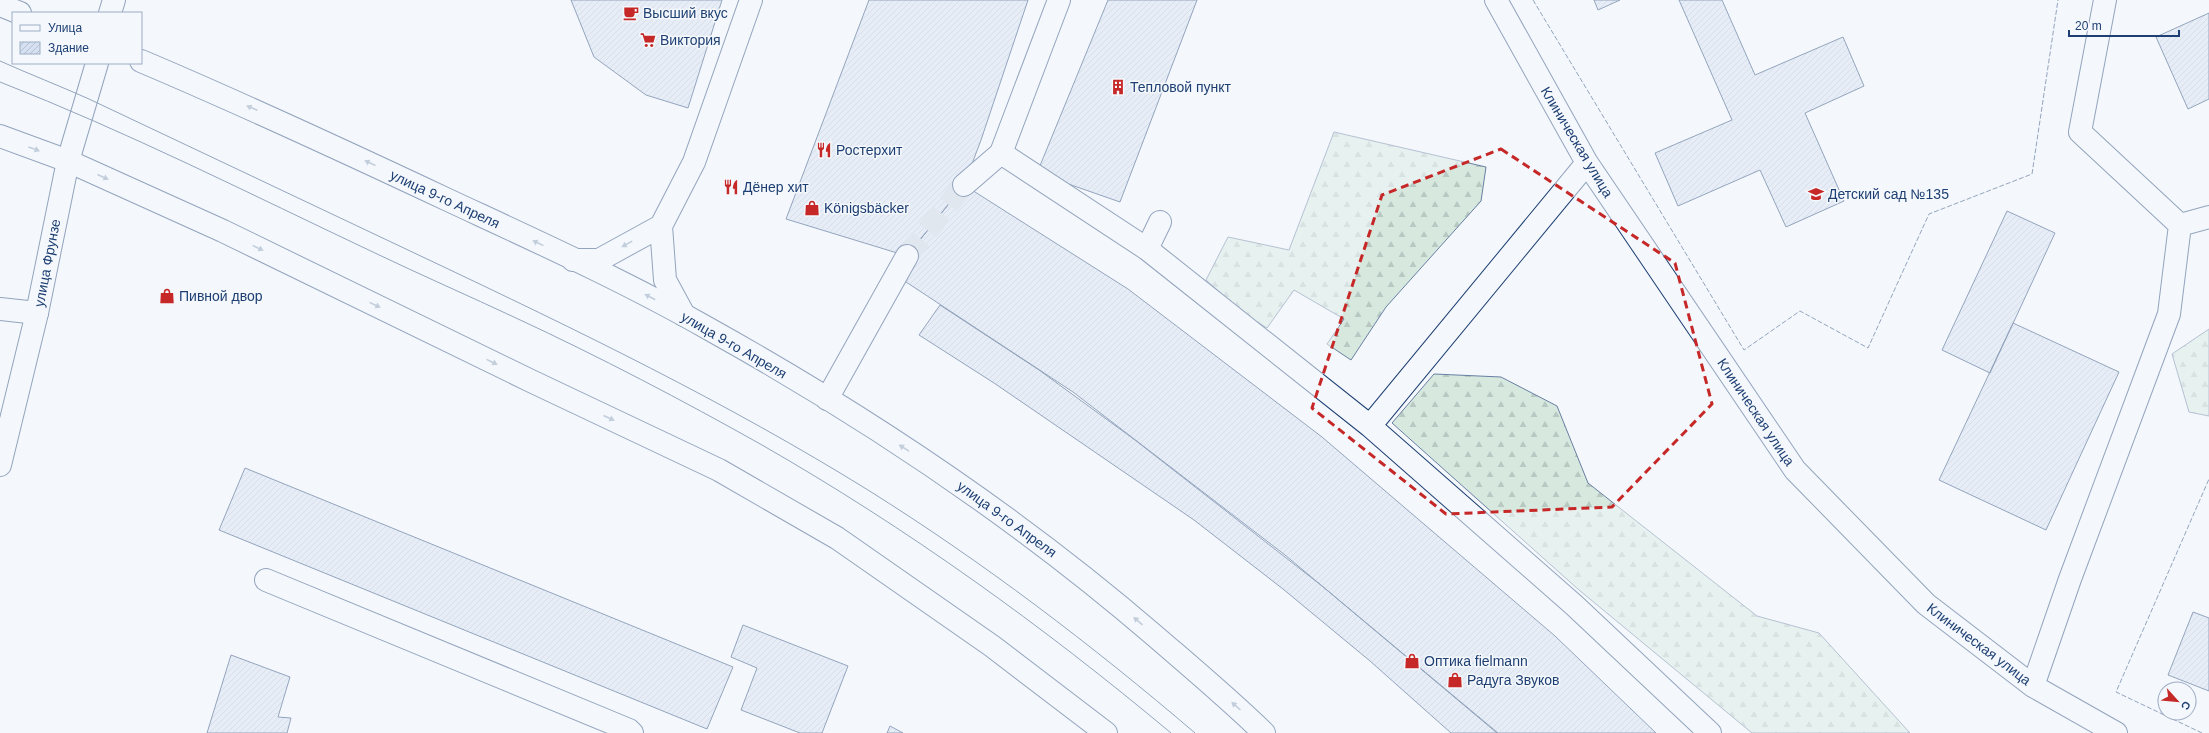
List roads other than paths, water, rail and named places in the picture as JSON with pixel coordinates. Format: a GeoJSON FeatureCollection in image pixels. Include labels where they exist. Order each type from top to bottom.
{"type":"FeatureCollection","features":[{"type":"Feature","properties":{"kind":"main road"},"geometry":{"type":"LineString","coordinates":[[110,12],[114,0]]}},
{"type":"Feature","properties":{"kind":"main road"},"geometry":{"type":"LineString","coordinates":[[684,316],[665,280],[661,226],[694,162],[751,0]]}},
{"type":"Feature","properties":{"kind":"main road"},"geometry":{"type":"LineString","coordinates":[[964,185],[1001,153],[1060,0]]}},
{"type":"Feature","properties":{"kind":"main road","name":"Клиническая улица"},"geometry":{"type":"LineString","coordinates":[[1496,0],[1587,163],[1795,470],[1926,604],[2033,686],[2103,730]]}},
{"type":"Feature","properties":{"kind":"main road"},"geometry":{"type":"LineString","coordinates":[[2105,0],[2080,132],[2180,225]]}},
{"type":"Feature","properties":{"kind":"main road"},"geometry":{"type":"LineString","coordinates":[[0,5],[18,12]]}},
{"type":"Feature","properties":{"kind":"main road","name":"улица 9-го Апреля"},"geometry":{"type":"LineString","coordinates":[[142,61],[274,118],[573,260],[684,316],[826,399],[937,469],[1015,523],[1096,585],[1238,707],[1264,733]]}},
{"type":"Feature","properties":{"kind":"main road","name":"улица Фрунзе"},"geometry":{"type":"LineString","coordinates":[[0,465],[37,312],[68,161],[97,64]]}},
{"type":"Feature","properties":{"kind":"main road"},"geometry":{"type":"LineString","coordinates":[[0,136],[68,161],[223,231],[719,470],[837,538],[992,646],[1106,733]]}},
{"type":"Feature","properties":{"kind":"main road"},"geometry":{"type":"LineString","coordinates":[[1001,153],[1147,249],[1370,426],[1574,605],[1710,733]]}},
{"type":"Feature","properties":{"kind":"main road"},"geometry":{"type":"LineString","coordinates":[[1370,426],[1587,163]]}},
{"type":"Feature","properties":{"kind":"main road"},"geometry":{"type":"LineString","coordinates":[[2180,225],[2209,216]]}},
{"type":"Feature","properties":{"kind":"main road"},"geometry":{"type":"LineString","coordinates":[[1147,249],[1160,222]]}},
{"type":"Feature","properties":{"kind":"main road"},"geometry":{"type":"LineString","coordinates":[[2033,686],[2070,579],[2169,314],[2180,225]]}},
{"type":"Feature","properties":{"kind":"main road"},"geometry":{"type":"LineString","coordinates":[[573,260],[599,260],[661,226]]}},
{"type":"Feature","properties":{"kind":"main road"},"geometry":{"type":"LineString","coordinates":[[826,399],[907,256]]}},
{"type":"Feature","properties":{"kind":"main road"},"geometry":{"type":"LineString","coordinates":[[0,310],[37,312]]}},
{"type":"Feature","properties":{"kind":"main road"},"geometry":{"type":"LineString","coordinates":[[266,580],[629,730],[632,733]]}},
{"type":"Feature","properties":{"kind":"tunnel"},"geometry":{"type":"LineString","coordinates":[[907,256],[964,185]]}},
{"type":"Feature","properties":{"kind":"tram line"},"geometry":{"type":"LineString","coordinates":[[0,61],[89,99],[483,286],[595,340],[706,397],[760,427],[868,490],[995,575],[1077,636],[1195,733]]}},
{"type":"Feature","properties":{"kind":"tram line"},"geometry":{"type":"LineString","coordinates":[[0,82],[48,101],[142,143],[579,348],[732,428],[869,510],[973,580],[1123,693],[1171,733]]}},
{"type":"Feature","properties":{"kind":"place","name":"Высший вкус"},"geometry":{"type":"Point","coordinates":[631,13]}},
{"type":"Feature","properties":{"kind":"place","name":"Виктория"},"geometry":{"type":"Point","coordinates":[648,40]}},
{"type":"Feature","properties":{"kind":"place","name":"Тепловой пункт"},"geometry":{"type":"Point","coordinates":[1118,87]}},
{"type":"Feature","properties":{"kind":"place","name":"Ростерхит"},"geometry":{"type":"Point","coordinates":[824,150]}},
{"type":"Feature","properties":{"kind":"place","name":"Дёнер хит"},"geometry":{"type":"Point","coordinates":[731,187]}},
{"type":"Feature","properties":{"kind":"place","name":"Детский сад №135"},"geometry":{"type":"Point","coordinates":[1816,194]}},
{"type":"Feature","properties":{"kind":"place","name":"Königsbäcker"},"geometry":{"type":"Point","coordinates":[812,208]}},
{"type":"Feature","properties":{"kind":"place","name":"Пивной двор"},"geometry":{"type":"Point","coordinates":[167,296]}},
{"type":"Feature","properties":{"kind":"place","name":"Оптика fielmann"},"geometry":{"type":"Point","coordinates":[1412,661]}},
{"type":"Feature","properties":{"kind":"place","name":"Радуга Звуков"},"geometry":{"type":"Point","coordinates":[1455,680]}}]}
